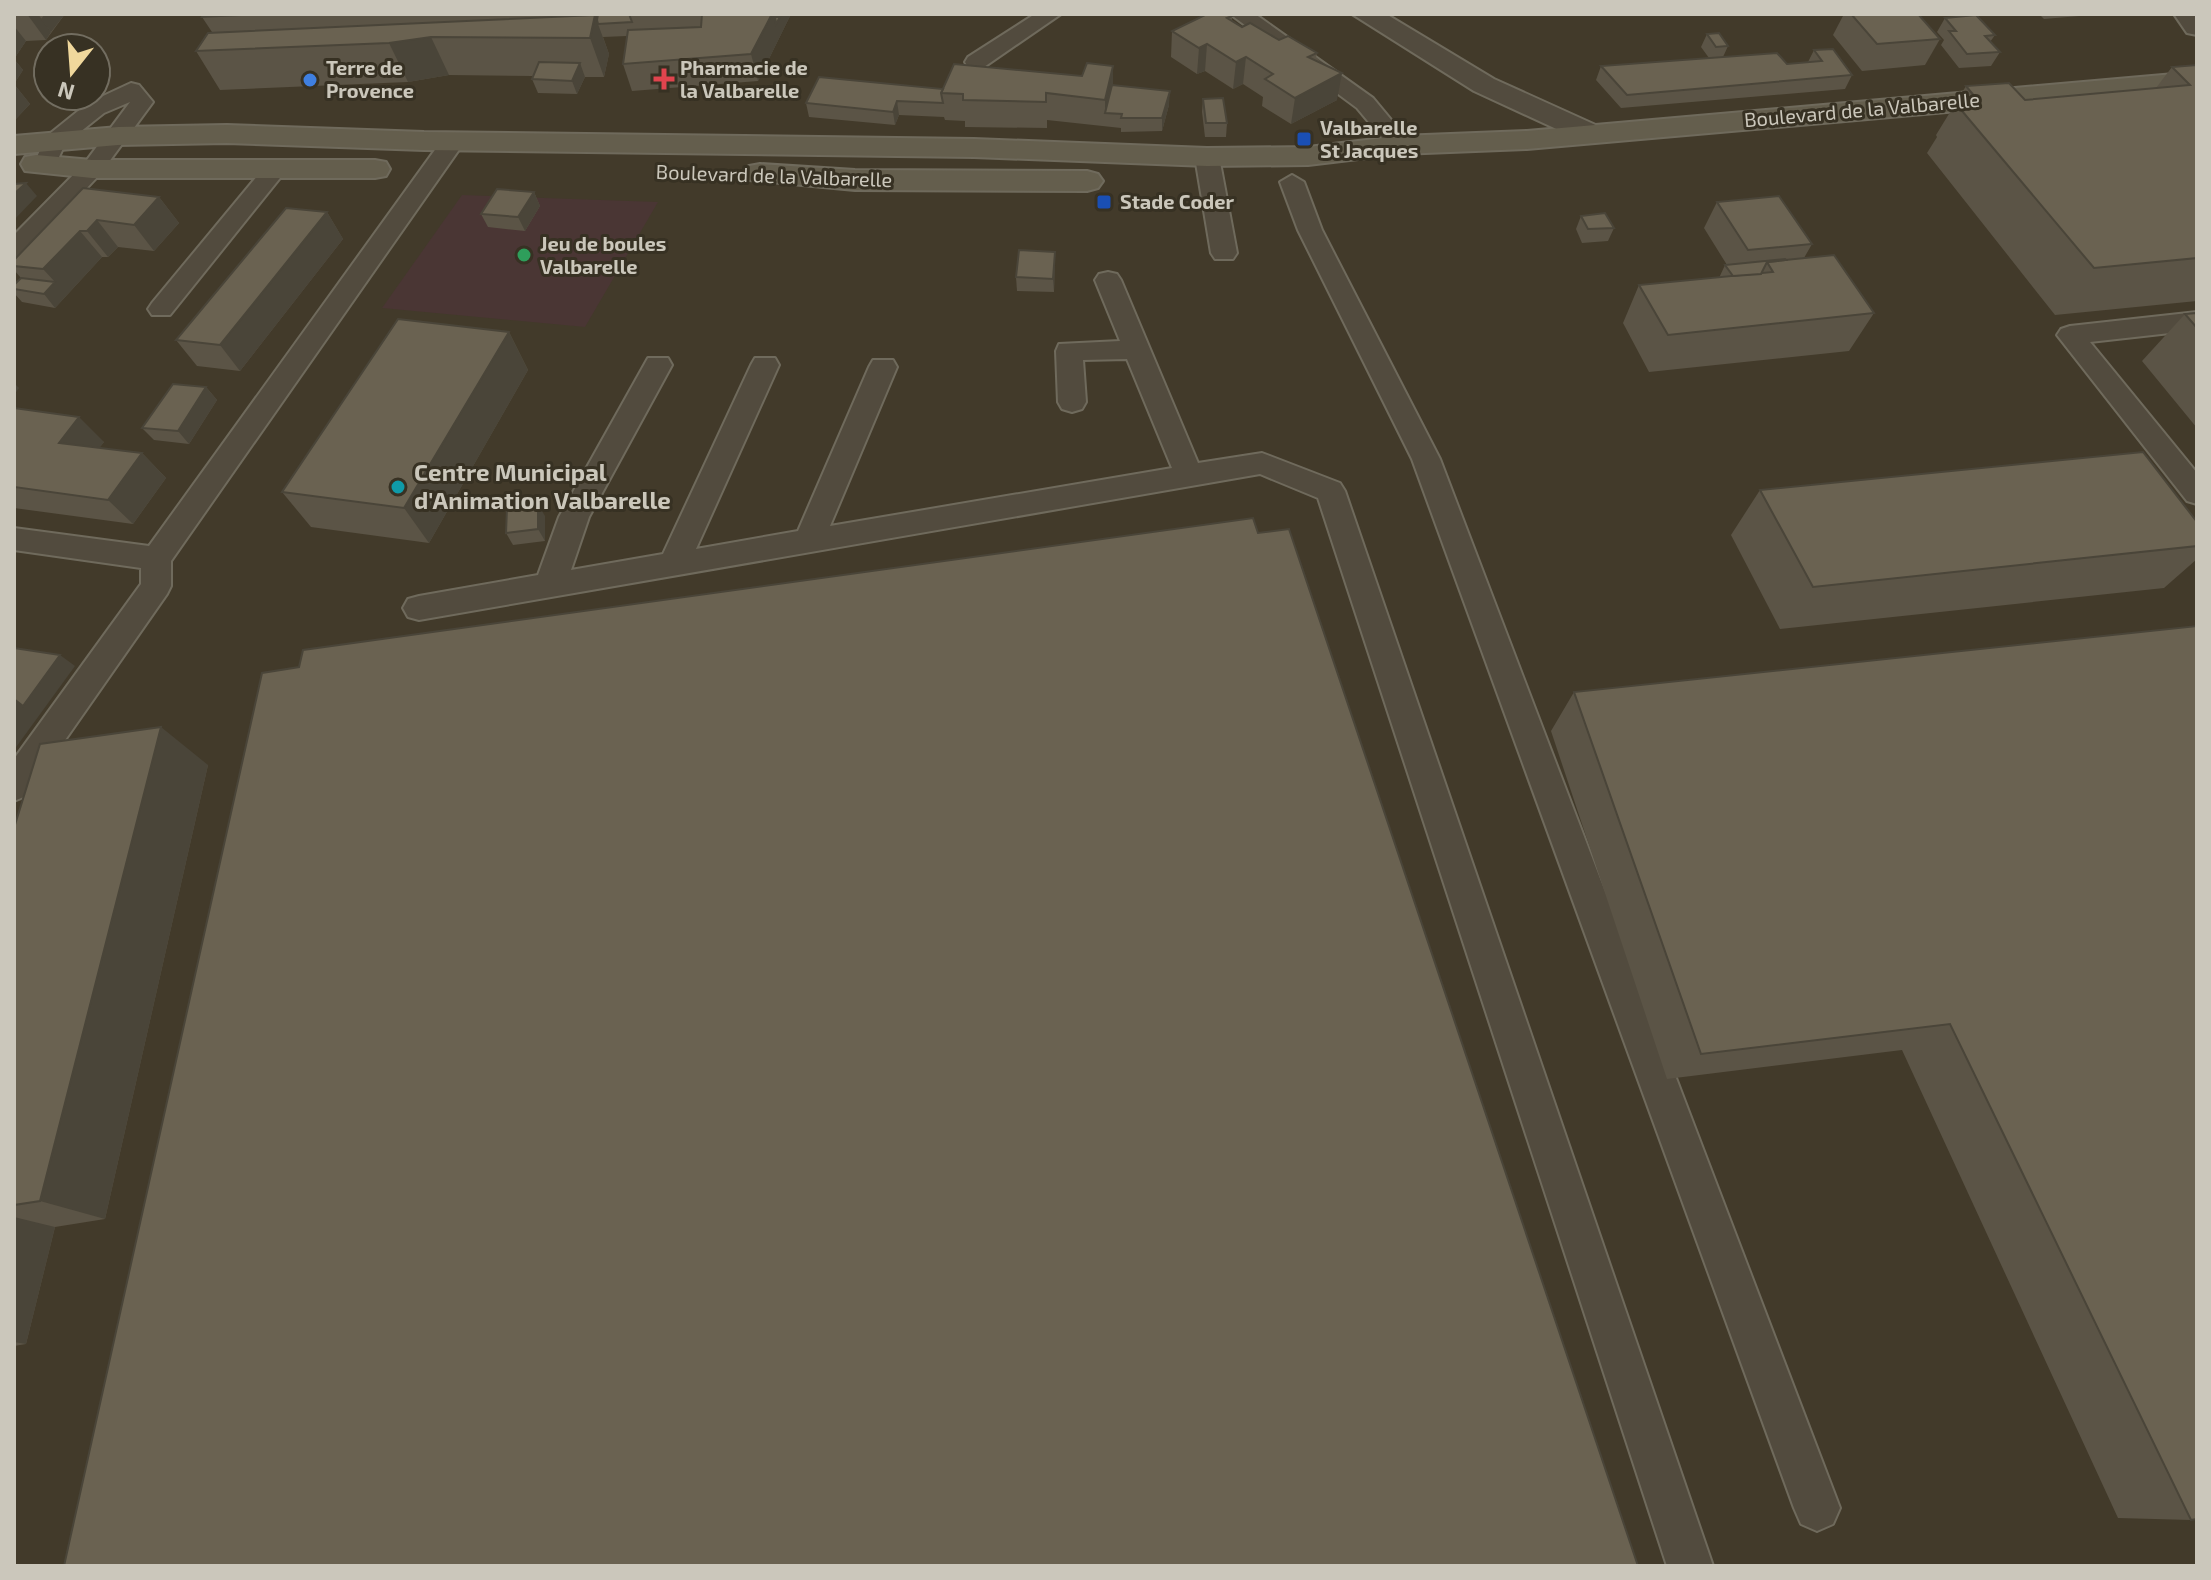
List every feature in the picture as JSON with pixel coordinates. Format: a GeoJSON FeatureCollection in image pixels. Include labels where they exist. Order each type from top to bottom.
{"type":"FeatureCollection","features":[{"type":"Feature","properties":{"kind":"street"},"geometry":{"type":"LineString","coordinates":[[1366,14],[1484,85],[1589,133]]}},
{"type":"Feature","properties":{"kind":"street"},"geometry":{"type":"LineString","coordinates":[[2188,14],[2197,27]]}},
{"type":"Feature","properties":{"kind":"street","name":"Boulevard de la Valbarelle"},"geometry":{"type":"LineString","coordinates":[[14,145],[50,153],[92,169],[435,169],[799,174],[855,180],[1211,170],[1308,156],[1373,151],[1400,145],[1534,139],[2197,81]]}},
{"type":"Feature","properties":{"kind":"street"},"geometry":{"type":"LineString","coordinates":[[1484,85],[1534,139]]}},
{"type":"Feature","properties":{"kind":"street","name":"Boulevard de la Valbarelle"},"geometry":{"type":"LineString","coordinates":[[14,163],[118,136],[227,134],[453,141],[974,148],[1211,170],[1292,182],[1459,166],[1503,158],[1534,139]]}},
{"type":"Feature","properties":{"kind":"lane"},"geometry":{"type":"LineString","coordinates":[[976,62],[1050,14]]}},
{"type":"Feature","properties":{"kind":"lane"},"geometry":{"type":"LineString","coordinates":[[1241,14],[1365,103],[1400,145]]}},
{"type":"Feature","properties":{"kind":"lane"},"geometry":{"type":"LineString","coordinates":[[14,250],[92,169],[142,102],[131,90],[96,108],[50,153]]}},
{"type":"Feature","properties":{"kind":"lane"},"geometry":{"type":"LineString","coordinates":[[14,786],[156,586],[156,559],[453,141]]}},
{"type":"Feature","properties":{"kind":"lane"},"geometry":{"type":"LineString","coordinates":[[161,309],[276,168]]}},
{"type":"Feature","properties":{"kind":"lane"},"geometry":{"type":"LineString","coordinates":[[1211,170],[1224,253]]}},
{"type":"Feature","properties":{"kind":"lane"},"geometry":{"type":"LineString","coordinates":[[1292,182],[1310,230],[1426,459],[1817,1508]]}},
{"type":"Feature","properties":{"kind":"lane"},"geometry":{"type":"LineString","coordinates":[[1108,280],[1189,475]]}},
{"type":"Feature","properties":{"kind":"lane"},"geometry":{"type":"LineString","coordinates":[[2197,321],[2070,335],[2197,493]]}},
{"type":"Feature","properties":{"kind":"lane"},"geometry":{"type":"LineString","coordinates":[[1072,402],[1069,351],[1137,350]]}},
{"type":"Feature","properties":{"kind":"lane"},"geometry":{"type":"LineString","coordinates":[[550,586],[574,517],[658,365]]}},
{"type":"Feature","properties":{"kind":"lane"},"geometry":{"type":"LineString","coordinates":[[673,565],[765,365]]}},
{"type":"Feature","properties":{"kind":"lane"},"geometry":{"type":"LineString","coordinates":[[808,542],[883,367]]}},
{"type":"Feature","properties":{"kind":"lane"},"geometry":{"type":"LineString","coordinates":[[419,608],[1262,463],[1330,491],[1690,1566]]}},
{"type":"Feature","properties":{"kind":"lane"},"geometry":{"type":"LineString","coordinates":[[14,539],[156,559]]}},
{"type":"Feature","properties":{"kind":"shaded area","name":"Jeu de boules Valbarelle"},"geometry":{"type":"Polygon","coordinates":[[[462,195],[658,202],[585,327],[382,308],[462,195]]]}},
{"type":"Feature","properties":{"kind":"building"},"geometry":{"type":"Polygon","coordinates":[[[204,14],[263,14],[202,17],[204,14]]]}},
{"type":"Feature","properties":{"kind":"building"},"geometry":{"type":"Polygon","coordinates":[[[598,14],[629,14],[632,22],[598,24],[598,14]]]}},
{"type":"Feature","properties":{"kind":"building"},"geometry":{"type":"Polygon","coordinates":[[[702,14],[772,14],[751,54],[623,64],[628,30],[701,27],[702,14]]]}},
{"type":"Feature","properties":{"kind":"building"},"geometry":{"type":"Polygon","coordinates":[[[1207,14],[1229,14],[1232,16],[1227,18],[1242,27],[1250,23],[1279,40],[1288,36],[1317,53],[1308,57],[1342,73],[1295,98],[1265,79],[1273,74],[1246,57],[1236,62],[1207,44],[1199,48],[1172,31],[1207,14]]]}},
{"type":"Feature","properties":{"kind":"building"},"geometry":{"type":"Polygon","coordinates":[[[1851,14],[1918,14],[1940,39],[1877,44],[1851,14]]]}},
{"type":"Feature","properties":{"kind":"building"},"geometry":{"type":"Polygon","coordinates":[[[595,15],[590,38],[431,37],[389,43],[196,51],[208,33],[595,15]]]}},
{"type":"Feature","properties":{"kind":"building"},"geometry":{"type":"Polygon","coordinates":[[[1976,15],[1995,35],[1985,36],[2000,52],[1967,54],[1949,31],[1956,31],[1945,18],[1976,15]]]}},
{"type":"Feature","properties":{"kind":"building"},"geometry":{"type":"Polygon","coordinates":[[[1719,33],[1728,46],[1716,47],[1707,34],[1719,33]]]}},
{"type":"Feature","properties":{"kind":"building"},"geometry":{"type":"Polygon","coordinates":[[[1833,49],[1852,75],[1627,95],[1601,66],[1777,53],[1787,64],[1822,61],[1814,50],[1833,49]]]}},
{"type":"Feature","properties":{"kind":"building"},"geometry":{"type":"Polygon","coordinates":[[[539,62],[580,63],[572,81],[532,79],[539,62]]]}},
{"type":"Feature","properties":{"kind":"building"},"geometry":{"type":"Polygon","coordinates":[[[1087,63],[1113,66],[1105,100],[1046,93],[1046,102],[963,100],[963,94],[941,93],[954,64],[1082,76],[1087,63]]]}},
{"type":"Feature","properties":{"kind":"building"},"geometry":{"type":"Polygon","coordinates":[[[2197,65],[2197,258],[2094,268],[1957,105],[1980,103],[1966,86],[2009,83],[2025,100],[2190,85],[2172,67],[2197,65]]]}},
{"type":"Feature","properties":{"kind":"building"},"geometry":{"type":"Polygon","coordinates":[[[819,77],[943,89],[943,103],[897,101],[893,112],[806,103],[819,77]]]}},
{"type":"Feature","properties":{"kind":"building"},"geometry":{"type":"Polygon","coordinates":[[[1112,85],[1170,91],[1162,118],[1121,118],[1122,114],[1105,113],[1112,85]]]}},
{"type":"Feature","properties":{"kind":"building"},"geometry":{"type":"Polygon","coordinates":[[[1223,98],[1227,123],[1206,123],[1203,99],[1223,98]]]}},
{"type":"Feature","properties":{"kind":"building"},"geometry":{"type":"Polygon","coordinates":[[[26,183],[14,194],[14,184],[26,183]]]}},
{"type":"Feature","properties":{"kind":"building"},"geometry":{"type":"Polygon","coordinates":[[[83,188],[159,197],[134,225],[97,220],[87,231],[80,231],[43,269],[14,266],[14,260],[83,188]]]}},
{"type":"Feature","properties":{"kind":"building"},"geometry":{"type":"Polygon","coordinates":[[[497,189],[534,192],[518,217],[481,214],[497,189]]]}},
{"type":"Feature","properties":{"kind":"building"},"geometry":{"type":"Polygon","coordinates":[[[1779,196],[1812,244],[1748,250],[1717,202],[1779,196]]]}},
{"type":"Feature","properties":{"kind":"building"},"geometry":{"type":"Polygon","coordinates":[[[286,208],[327,212],[220,345],[176,340],[286,208]]]}},
{"type":"Feature","properties":{"kind":"building"},"geometry":{"type":"Polygon","coordinates":[[[1605,213],[1614,228],[1588,229],[1581,216],[1605,213]]]}},
{"type":"Feature","properties":{"kind":"building"},"geometry":{"type":"Polygon","coordinates":[[[1019,250],[1055,252],[1053,279],[1016,277],[1019,250]]]}},
{"type":"Feature","properties":{"kind":"building"},"geometry":{"type":"Polygon","coordinates":[[[1834,255],[1874,313],[1668,335],[1639,285],[1773,272],[1767,262],[1834,255]]]}},
{"type":"Feature","properties":{"kind":"building"},"geometry":{"type":"Polygon","coordinates":[[[1785,259],[1767,262],[1761,274],[1733,276],[1725,265],[1785,259]]]}},
{"type":"Feature","properties":{"kind":"building"},"geometry":{"type":"Polygon","coordinates":[[[21,278],[55,282],[44,294],[14,289],[21,278]]]}},
{"type":"Feature","properties":{"kind":"building"},"geometry":{"type":"Polygon","coordinates":[[[2197,313],[2197,328],[2185,314],[2197,313]]]}},
{"type":"Feature","properties":{"kind":"building"},"geometry":{"type":"Polygon","coordinates":[[[398,319],[509,332],[404,508],[282,492],[398,319]]]}},
{"type":"Feature","properties":{"kind":"building"},"geometry":{"type":"Polygon","coordinates":[[[173,384],[206,387],[178,431],[142,428],[173,384]]]}},
{"type":"Feature","properties":{"kind":"building"},"geometry":{"type":"Polygon","coordinates":[[[14,408],[79,417],[59,443],[142,453],[108,500],[14,487],[14,408]]]}},
{"type":"Feature","properties":{"kind":"building"},"geometry":{"type":"Polygon","coordinates":[[[2143,452],[2197,522],[2197,546],[1813,587],[1760,490],[2143,452]]]}},
{"type":"Feature","properties":{"kind":"building"},"geometry":{"type":"Polygon","coordinates":[[[538,504],[538,529],[506,533],[507,508],[538,504]]]}},
{"type":"Feature","properties":{"kind":"building"},"geometry":{"type":"Polygon","coordinates":[[[1253,518],[1258,533],[1289,529],[1638,1566],[64,1566],[262,673],[299,667],[303,650],[1253,518]]]}},
{"type":"Feature","properties":{"kind":"building"},"geometry":{"type":"Polygon","coordinates":[[[2197,626],[2197,1519],[2191,1520],[1950,1024],[1701,1054],[1574,692],[2197,626]]]}},
{"type":"Feature","properties":{"kind":"building"},"geometry":{"type":"Polygon","coordinates":[[[14,648],[60,655],[23,706],[14,699],[14,648]]]}},
{"type":"Feature","properties":{"kind":"building"},"geometry":{"type":"Polygon","coordinates":[[[161,727],[40,1201],[14,1205],[14,828],[40,744],[161,727]]]}},
{"type":"Feature","properties":{"kind":"place","name":"Pharmacie de la Valbarelle"},"geometry":{"type":"Point","coordinates":[664,79]}},
{"type":"Feature","properties":{"kind":"place","name":"Terre de Provence"},"geometry":{"type":"Point","coordinates":[310,80]}},
{"type":"Feature","properties":{"kind":"place","name":"Valbarelle St Jacques"},"geometry":{"type":"Point","coordinates":[1304,139]}},
{"type":"Feature","properties":{"kind":"place","name":"Stade Coder"},"geometry":{"type":"Point","coordinates":[1104,202]}},
{"type":"Feature","properties":{"kind":"place","name":"Jeu de boules Valbarelle"},"geometry":{"type":"Point","coordinates":[524,255]}},
{"type":"Feature","properties":{"kind":"place","name":"Centre Municipal d'Animation Valbarelle"},"geometry":{"type":"Point","coordinates":[398,487]}}]}
